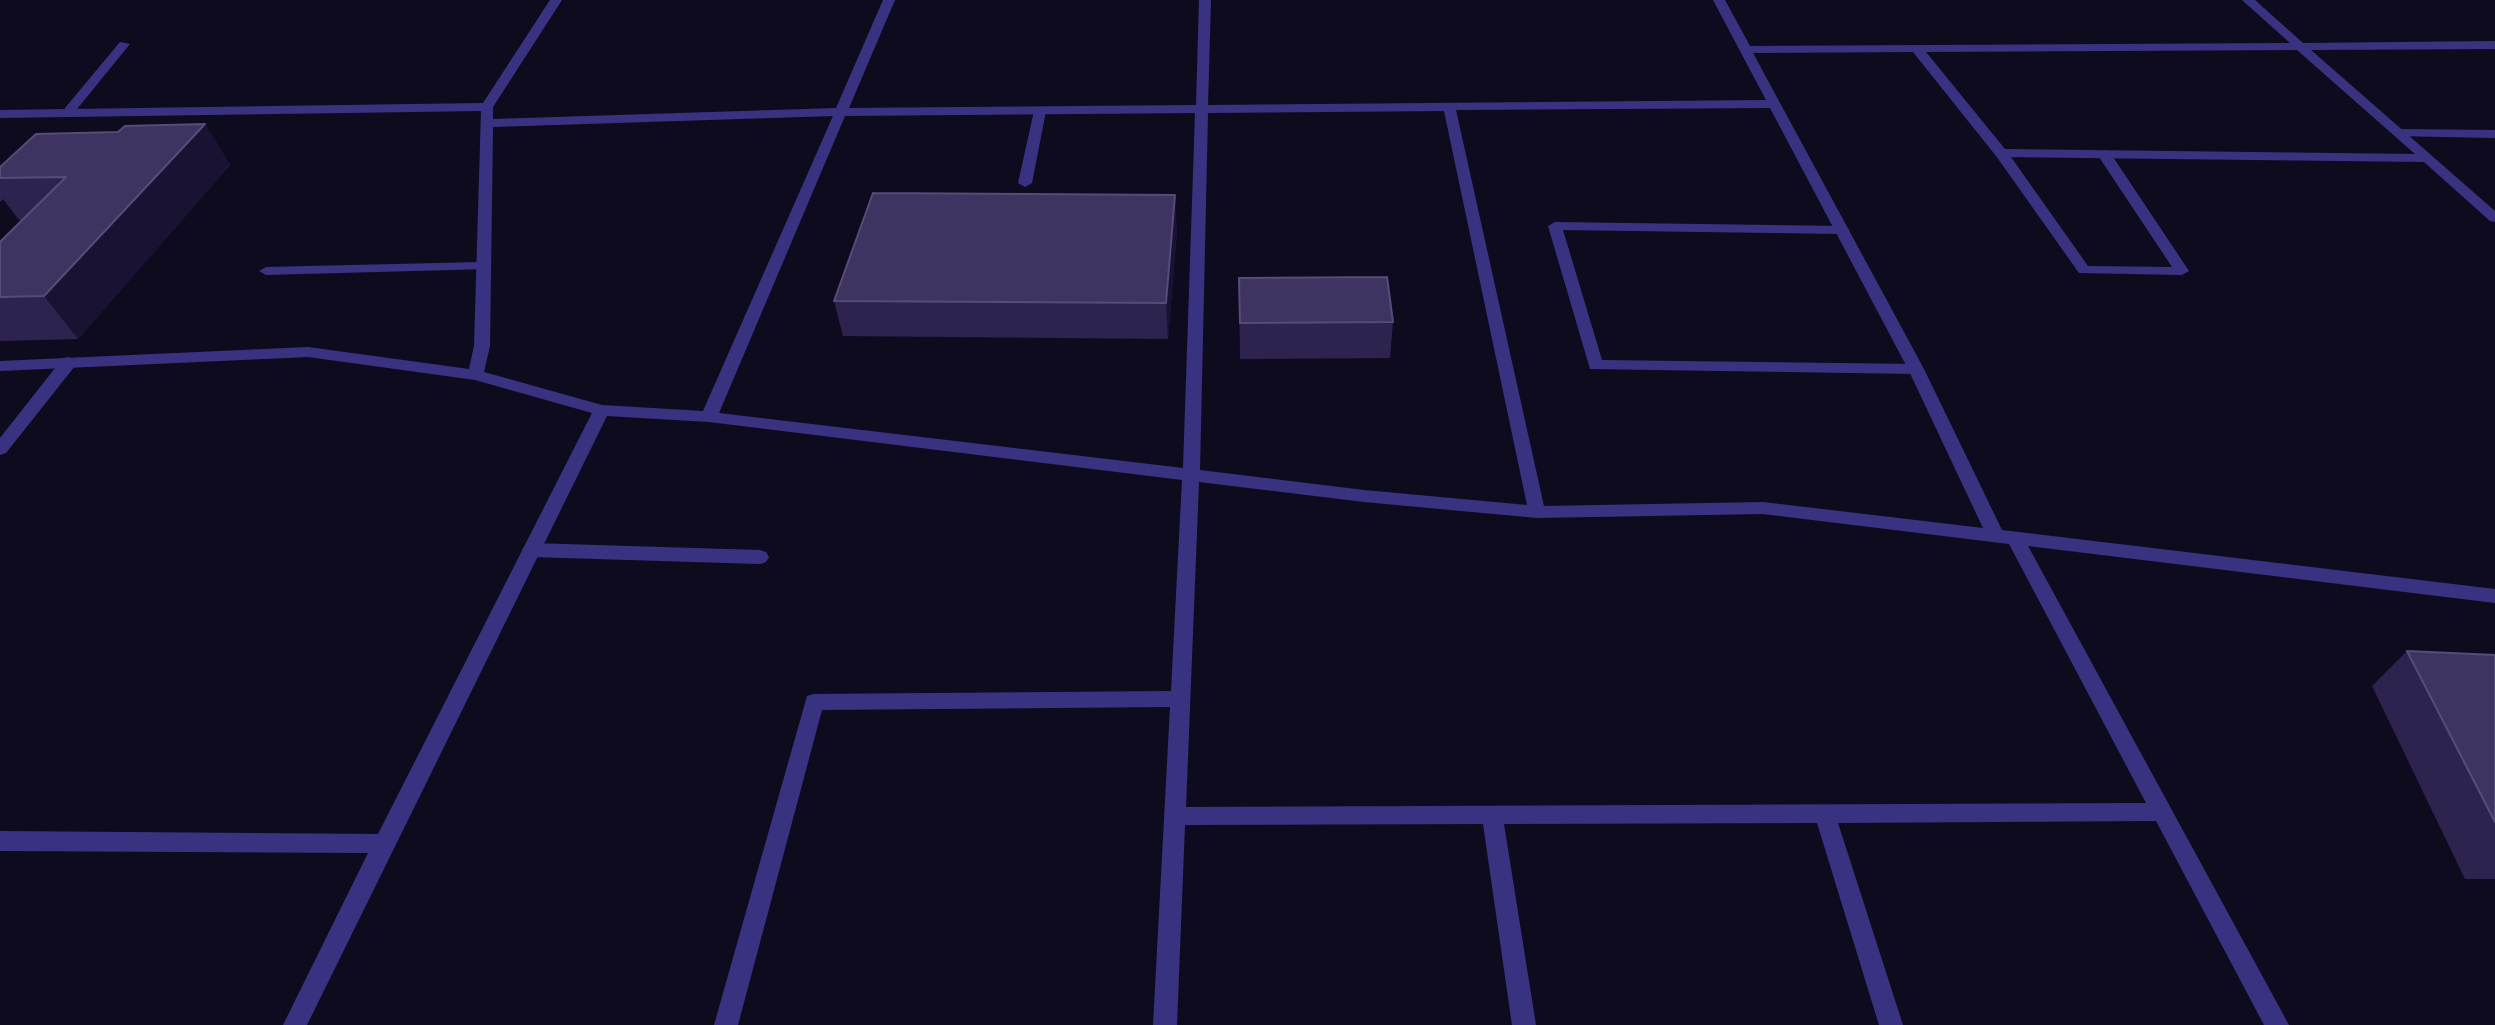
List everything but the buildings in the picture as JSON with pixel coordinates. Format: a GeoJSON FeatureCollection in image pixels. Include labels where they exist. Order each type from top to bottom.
{"type":"FeatureCollection","features":[{"type":"Feature","properties":{"kind":"street"},"geometry":{"type":"LineString","coordinates":[[475,376],[482,346],[487,107],[556,0]]}},
{"type":"Feature","properties":{"kind":"street"},"geometry":{"type":"LineString","coordinates":[[709,417],[889,0]]}},
{"type":"Feature","properties":{"kind":"street"},"geometry":{"type":"LineString","coordinates":[[1164,1025],[1191,473],[1206,0]]}},
{"type":"Feature","properties":{"kind":"street"},"geometry":{"type":"LineString","coordinates":[[1719,0],[2005,537],[2162,812],[2277,1025]]}},
{"type":"Feature","properties":{"kind":"street"},"geometry":{"type":"LineString","coordinates":[[2248,0],[2495,218]]}},
{"type":"Feature","properties":{"kind":"street"},"geometry":{"type":"LineString","coordinates":[[69,111],[124,44]]}},
{"type":"Feature","properties":{"kind":"street"},"geometry":{"type":"LineString","coordinates":[[1745,50],[2495,45]]}},
{"type":"Feature","properties":{"kind":"street"},"geometry":{"type":"LineString","coordinates":[[1916,48],[2001,153],[2084,270],[2182,271],[2104,154]]}},
{"type":"Feature","properties":{"kind":"street"},"geometry":{"type":"LineString","coordinates":[[487,123],[842,112],[1774,104]]}},
{"type":"Feature","properties":{"kind":"street"},"geometry":{"type":"LineString","coordinates":[[0,114],[487,107]]}},
{"type":"Feature","properties":{"kind":"street"},"geometry":{"type":"LineString","coordinates":[[1448,107],[1537,512]]}},
{"type":"Feature","properties":{"kind":"street"},"geometry":{"type":"LineString","coordinates":[[1025,183],[1040,111]]}},
{"type":"Feature","properties":{"kind":"street"},"geometry":{"type":"LineString","coordinates":[[2400,134],[2495,134]]}},
{"type":"Feature","properties":{"kind":"street"},"geometry":{"type":"LineString","coordinates":[[2001,153],[2427,158]]}},
{"type":"Feature","properties":{"kind":"street"},"geometry":{"type":"LineString","coordinates":[[1843,230],[1555,226],[1596,365],[1916,369]]}},
{"type":"Feature","properties":{"kind":"street"},"geometry":{"type":"LineString","coordinates":[[266,271],[482,266]]}},
{"type":"Feature","properties":{"kind":"street"},"geometry":{"type":"LineString","coordinates":[[0,366],[308,352],[475,376],[602,410],[709,417],[1191,473],[1364,496],[1537,512],[1763,508],[2495,596]]}},
{"type":"Feature","properties":{"kind":"street"},"geometry":{"type":"LineString","coordinates":[[0,449],[69,362]]}},
{"type":"Feature","properties":{"kind":"street"},"geometry":{"type":"LineString","coordinates":[[295,1025],[602,410]]}},
{"type":"Feature","properties":{"kind":"street"},"geometry":{"type":"LineString","coordinates":[[531,550],[760,557]]}},
{"type":"Feature","properties":{"kind":"street"},"geometry":{"type":"LineString","coordinates":[[726,1025],[814,702],[1179,699]]}},
{"type":"Feature","properties":{"kind":"street"},"geometry":{"type":"LineString","coordinates":[[1174,816],[2162,812]]}},
{"type":"Feature","properties":{"kind":"street"},"geometry":{"type":"LineString","coordinates":[[1825,814],[1891,1025]]}},
{"type":"Feature","properties":{"kind":"street"},"geometry":{"type":"LineString","coordinates":[[1492,815],[1524,1025]]}},
{"type":"Feature","properties":{"kind":"street"},"geometry":{"type":"LineString","coordinates":[[0,841],[384,844]]}}]}
